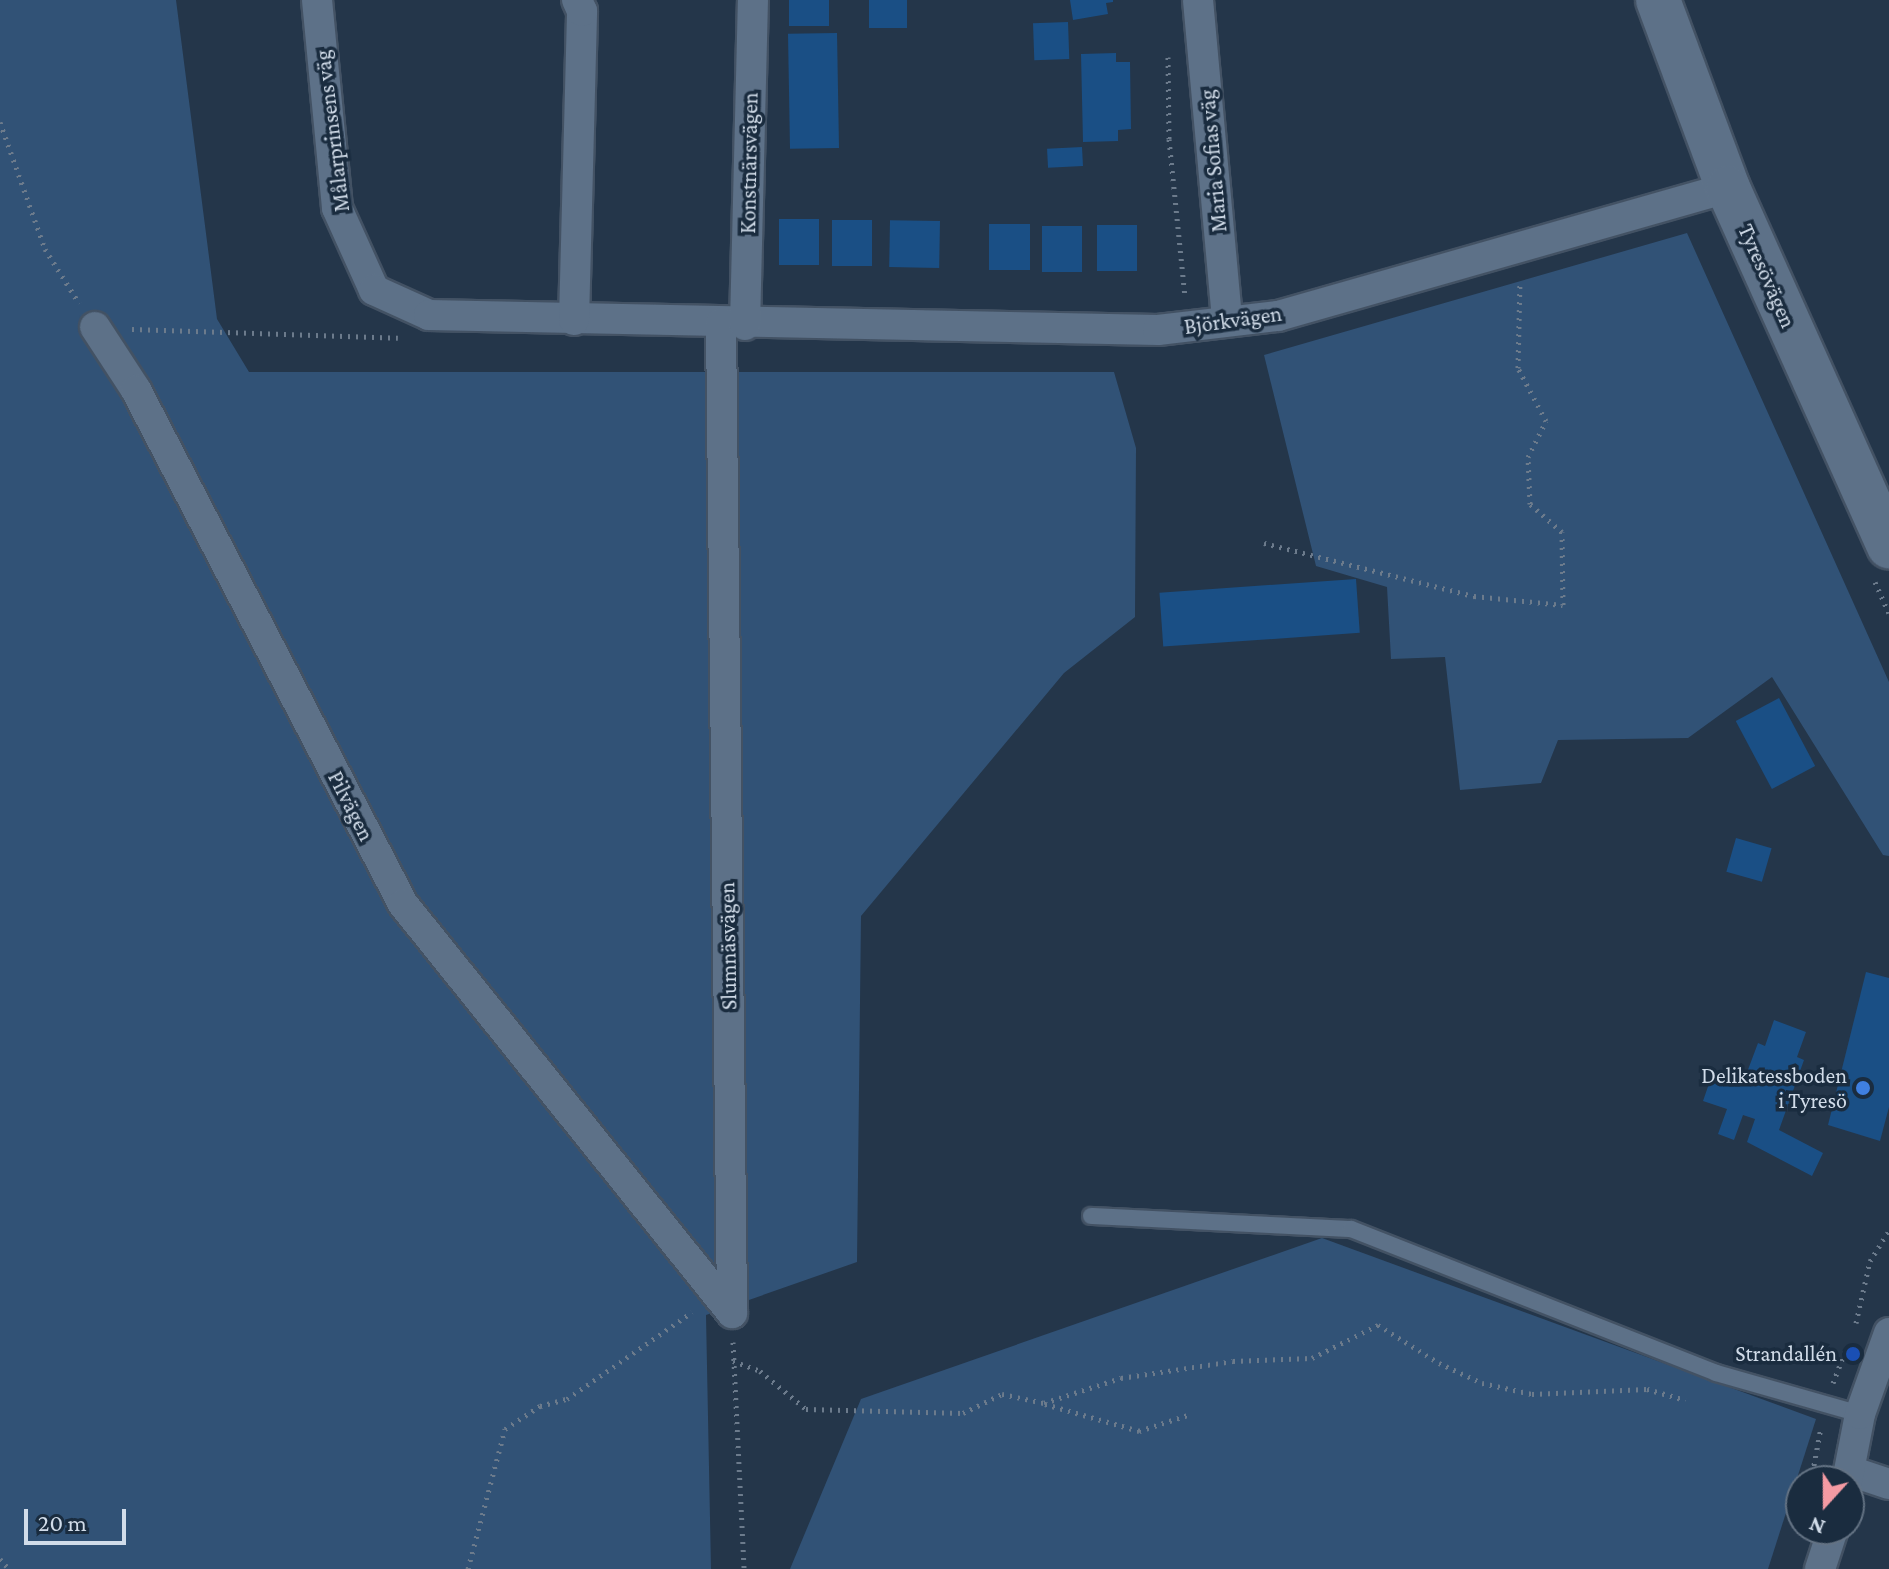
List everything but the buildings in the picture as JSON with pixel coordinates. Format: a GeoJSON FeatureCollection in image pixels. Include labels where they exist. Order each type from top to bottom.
{"type":"FeatureCollection","features":[{"type":"Feature","properties":{"kind":"main road","name":"Tyresövägen"},"geometry":{"type":"LineString","coordinates":[[1658,0],[1728,188],[1879,559]]}},
{"type":"Feature","properties":{"kind":"street","name":"Målarprinsens väg"},"geometry":{"type":"LineString","coordinates":[[317,0],[337,208],[374,290],[429,315],[733,324]]}},
{"type":"Feature","properties":{"kind":"street"},"geometry":{"type":"LineString","coordinates":[[574,320],[582,11],[577,0]]}},
{"type":"Feature","properties":{"kind":"street","name":"Konstnärsvägen"},"geometry":{"type":"LineString","coordinates":[[733,324],[753,0]]}},
{"type":"Feature","properties":{"kind":"street","name":"Maria Sofias väg"},"geometry":{"type":"LineString","coordinates":[[1198,0],[1227,321]]}},
{"type":"Feature","properties":{"kind":"street","name":"Björkvägen"},"geometry":{"type":"LineString","coordinates":[[733,324],[1158,330],[1278,316],[1728,188]]}},
{"type":"Feature","properties":{"kind":"street","name":"Slumnäsvägen"},"geometry":{"type":"LineString","coordinates":[[725,1303],[733,324]]}},
{"type":"Feature","properties":{"kind":"street","name":"Pilvägen"},"geometry":{"type":"LineString","coordinates":[[95,327],[136,390],[403,904],[725,1303]]}},
{"type":"Feature","properties":{"kind":"street"},"geometry":{"type":"LineString","coordinates":[[1851,1465],[1860,1414],[1889,1333]]}},
{"type":"Feature","properties":{"kind":"street"},"geometry":{"type":"LineString","coordinates":[[1865,1479],[1889,1484]]}},
{"type":"Feature","properties":{"kind":"street"},"geometry":{"type":"LineString","coordinates":[[1820,1569],[1828,1545]]}},
{"type":"Feature","properties":{"kind":"lane"},"geometry":{"type":"LineString","coordinates":[[1091,1216],[1351,1229],[1716,1373],[1860,1414]]}},
{"type":"Feature","properties":{"kind":"path"},"geometry":{"type":"LineString","coordinates":[[1169,45],[1169,139],[1187,294],[1182,302]]}},
{"type":"Feature","properties":{"kind":"path"},"geometry":{"type":"LineString","coordinates":[[0,122],[45,249],[95,327]]}},
{"type":"Feature","properties":{"kind":"path"},"geometry":{"type":"LineString","coordinates":[[1264,543],[1474,596],[1563,605],[1562,532],[1530,504],[1528,457],[1546,421],[1518,368],[1520,278]]}},
{"type":"Feature","properties":{"kind":"path"},"geometry":{"type":"LineString","coordinates":[[1879,559],[1889,613]]}},
{"type":"Feature","properties":{"kind":"path"},"geometry":{"type":"LineString","coordinates":[[468,1569],[505,1429],[540,1406],[567,1399],[725,1303],[733,1361],[744,1569]]}},
{"type":"Feature","properties":{"kind":"path"},"geometry":{"type":"LineString","coordinates":[[1044,1403],[1121,1378],[1233,1361],[1312,1358],[1378,1325],[1439,1363],[1482,1383],[1532,1394],[1647,1389],[1685,1400]]}},
{"type":"Feature","properties":{"kind":"path"},"geometry":{"type":"LineString","coordinates":[[733,1361],[760,1371],[806,1409],[963,1413],[1002,1394],[1139,1431],[1191,1414]]}},
{"type":"Feature","properties":{"kind":"path"},"geometry":{"type":"LineString","coordinates":[[0,1559],[9,1569]]}},
{"type":"Feature","properties":{"kind":"shaded area"},"geometry":{"type":"Polygon","coordinates":[[[0,0],[176,0],[217,319],[249,372],[1114,372],[1136,448],[1135,617],[1064,673],[861,916],[857,1262],[706,1315],[711,1569],[0,1569],[0,0]]]}},
{"type":"Feature","properties":{"kind":"shaded area"},"geometry":{"type":"Polygon","coordinates":[[[1687,233],[1889,682],[1889,856],[1883,855],[1772,677],[1688,738],[1558,740],[1541,783],[1460,790],[1445,657],[1391,659],[1387,587],[1316,566],[1264,355],[1687,233]]]}},
{"type":"Feature","properties":{"kind":"shaded area"},"geometry":{"type":"Polygon","coordinates":[[[1322,1238],[1816,1419],[1801,1465],[1785,1465],[1785,1516],[1768,1569],[790,1569],[861,1399],[1322,1238]]]}},
{"type":"Feature","properties":{"kind":"place","name":"Delikatessboden i Tyresö"},"geometry":{"type":"Point","coordinates":[1863,1088]}},
{"type":"Feature","properties":{"kind":"place","name":"Strandallén"},"geometry":{"type":"Point","coordinates":[1853,1354]}}]}
